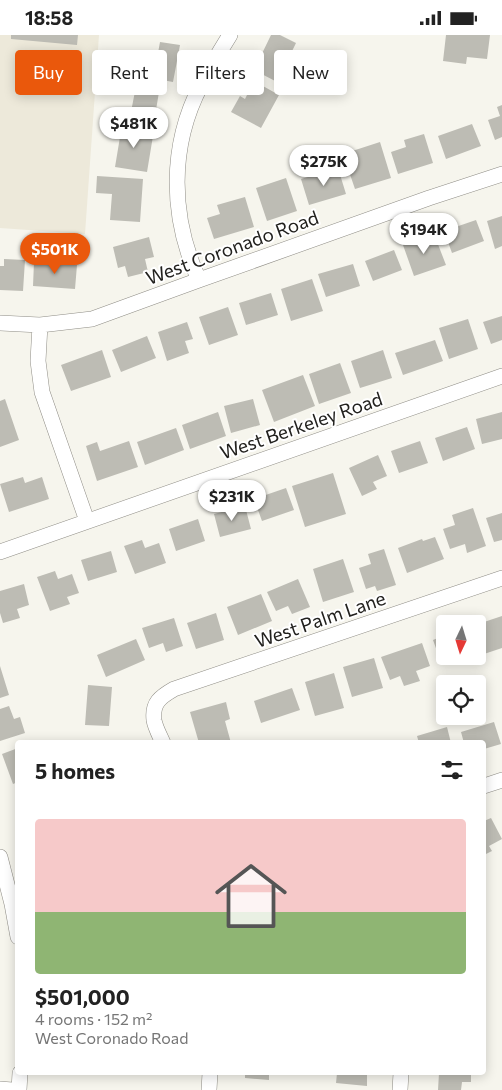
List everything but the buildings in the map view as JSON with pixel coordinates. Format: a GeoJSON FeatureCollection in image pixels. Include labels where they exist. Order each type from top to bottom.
{"type":"FeatureCollection","features":[{"type":"Feature","properties":{"kind":"street"},"geometry":{"type":"LineString","coordinates":[[199,280],[189,258],[182,229],[178,201],[177,164],[182,135],[200,86],[230,35]]}},
{"type":"Feature","properties":{"kind":"street","name":"West Coronado Road"},"geometry":{"type":"LineString","coordinates":[[0,323],[40,325],[92,319],[429,198],[502,175]]}},
{"type":"Feature","properties":{"kind":"street"},"geometry":{"type":"LineString","coordinates":[[40,325],[38,361],[42,392],[87,521]]}},
{"type":"Feature","properties":{"kind":"street","name":"West Berkeley Road"},"geometry":{"type":"LineString","coordinates":[[0,552],[502,376]]}},
{"type":"Feature","properties":{"kind":"street","name":"West Palm Lane"},"geometry":{"type":"LineString","coordinates":[[161,740],[154,721],[156,704],[164,695],[174,689],[502,578]]}},
{"type":"Feature","properties":{"kind":"street"},"geometry":{"type":"LineString","coordinates":[[486,785],[502,780]]}},
{"type":"Feature","properties":{"kind":"street"},"geometry":{"type":"LineString","coordinates":[[0,857],[15,920]]}},
{"type":"Feature","properties":{"kind":"street"},"geometry":{"type":"LineString","coordinates":[[19,1090],[20,1075]]}},
{"type":"Feature","properties":{"kind":"street"},"geometry":{"type":"LineString","coordinates":[[209,1090],[210,1075]]}},
{"type":"Feature","properties":{"kind":"street"},"geometry":{"type":"LineString","coordinates":[[400,1090],[401,1075]]}},
{"type":"Feature","properties":{"kind":"street"},"geometry":{"type":"LineString","coordinates":[[0,1089],[12,1090]]}},
{"type":"Feature","properties":{"kind":"shaded area"},"geometry":{"type":"Polygon","coordinates":[[[0,35],[99,35],[98,50],[92,50],[92,95],[95,95],[85,234],[0,228],[0,35]]]}}]}
